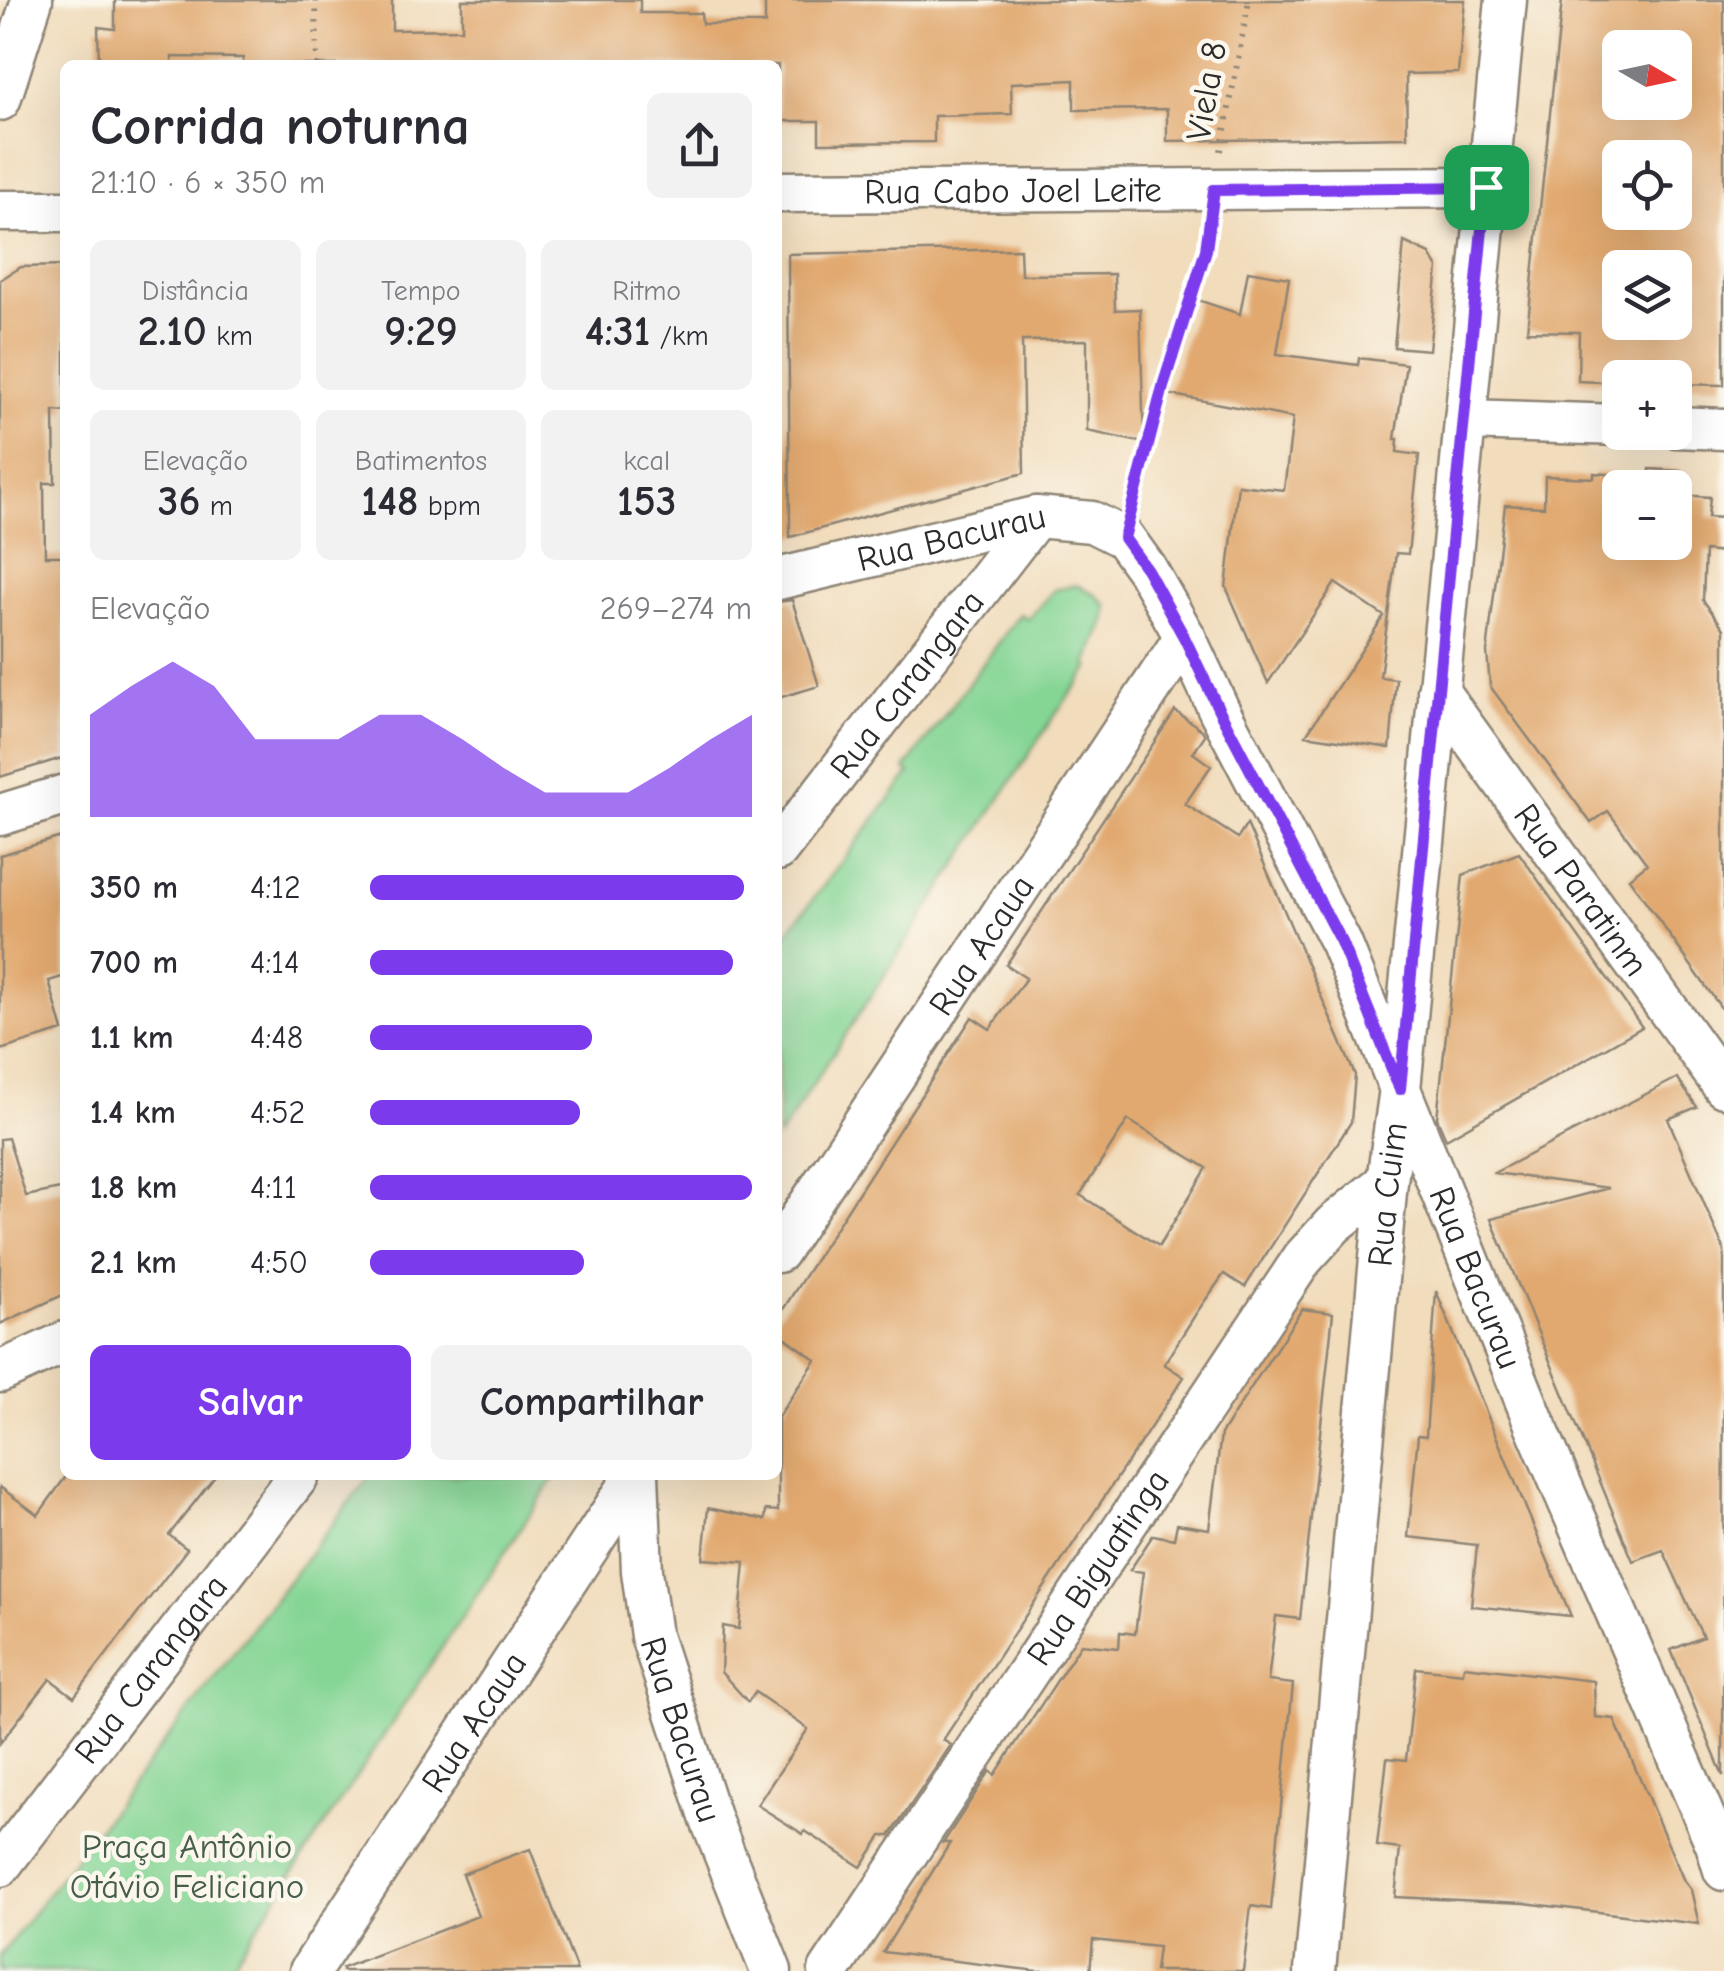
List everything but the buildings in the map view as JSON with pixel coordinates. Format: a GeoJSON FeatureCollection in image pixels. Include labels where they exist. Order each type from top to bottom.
{"type":"FeatureCollection","features":[{"type":"Feature","properties":{"kind":"street"},"geometry":{"type":"LineString","coordinates":[[0,100],[32,0]]}},
{"type":"Feature","properties":{"kind":"street","name":"Rua Cuim"},"geometry":{"type":"LineString","coordinates":[[1315,1971],[1387,1181],[1400,1089],[1506,0]]}},
{"type":"Feature","properties":{"kind":"street","name":"Rua Cabo Joel Leite"},"geometry":{"type":"LineString","coordinates":[[782,192],[1486,187]]}},
{"type":"Feature","properties":{"kind":"street"},"geometry":{"type":"LineString","coordinates":[[0,211],[60,211]]}},
{"type":"Feature","properties":{"kind":"street"},"geometry":{"type":"LineString","coordinates":[[1464,420],[1602,424]]}},
{"type":"Feature","properties":{"kind":"street"},"geometry":{"type":"LineString","coordinates":[[1692,428],[1724,429]]}},
{"type":"Feature","properties":{"kind":"street","name":"Rua Bacurau"},"geometry":{"type":"LineString","coordinates":[[782,578],[1036,517],[1092,522],[1124,538]]}},
{"type":"Feature","properties":{"kind":"street","name":"Rua Carangara"},"geometry":{"type":"LineString","coordinates":[[782,845],[1036,517]]}},
{"type":"Feature","properties":{"kind":"street"},"geometry":{"type":"LineString","coordinates":[[1124,538],[1147,570],[1184,637]]}},
{"type":"Feature","properties":{"kind":"street","name":"Rua Bacurau"},"geometry":{"type":"LineString","coordinates":[[1184,637],[1341,942],[1535,1424],[1724,1870]]}},
{"type":"Feature","properties":{"kind":"street","name":"Rua Acaua"},"geometry":{"type":"LineString","coordinates":[[782,1246],[1184,637]]}},
{"type":"Feature","properties":{"kind":"street","name":"Rua Paratinm"},"geometry":{"type":"LineString","coordinates":[[1438,690],[1724,1087]]}},
{"type":"Feature","properties":{"kind":"street"},"geometry":{"type":"LineString","coordinates":[[0,815],[60,797]]}},
{"type":"Feature","properties":{"kind":"street","name":"Rua Biguatinga"},"geometry":{"type":"LineString","coordinates":[[828,1971],[1303,1258],[1333,1225],[1387,1181]]}},
{"type":"Feature","properties":{"kind":"street"},"geometry":{"type":"LineString","coordinates":[[0,1372],[60,1344]]}},
{"type":"Feature","properties":{"kind":"street","name":"Rua Carangara"},"geometry":{"type":"LineString","coordinates":[[0,1866],[295,1480]]}},
{"type":"Feature","properties":{"kind":"street","name":"Rua Acaua"},"geometry":{"type":"LineString","coordinates":[[310,1971],[634,1480]]}},
{"type":"Feature","properties":{"kind":"street","name":"Rua Bacurau"},"geometry":{"type":"LineString","coordinates":[[637,1480],[642,1572],[651,1636],[711,1820],[771,1971]]}},
{"type":"Feature","properties":{"kind":"path"},"geometry":{"type":"LineString","coordinates":[[316,0],[317,60]]}},
{"type":"Feature","properties":{"kind":"path","name":"Viela 8"},"geometry":{"type":"LineString","coordinates":[[1124,538],[1164,383],[1206,250],[1248,0]]}},
{"type":"Feature","properties":{"kind":"green space"},"geometry":{"type":"Polygon","coordinates":[[[1076,585],[1094,593],[1107,606],[1106,619],[1087,664],[1090,667],[782,1132],[782,940],[910,773],[905,769],[1020,614],[1028,619],[1054,590],[1076,585]]]}},
{"type":"Feature","properties":{"kind":"green space","name":"Praça Antônio Otávio Feliciano"},"geometry":{"type":"Polygon","coordinates":[[[366,1480],[553,1480],[228,1971],[0,1971],[0,1956],[366,1480]]]}},
{"type":"Feature","properties":{"kind":"route"},"geometry":{"type":"LineString","coordinates":[[1486,187],[1400,1089],[1341,942],[1184,637],[1147,570],[1124,538],[1164,383],[1206,250],[1214,190],[1486,187]]}}]}
